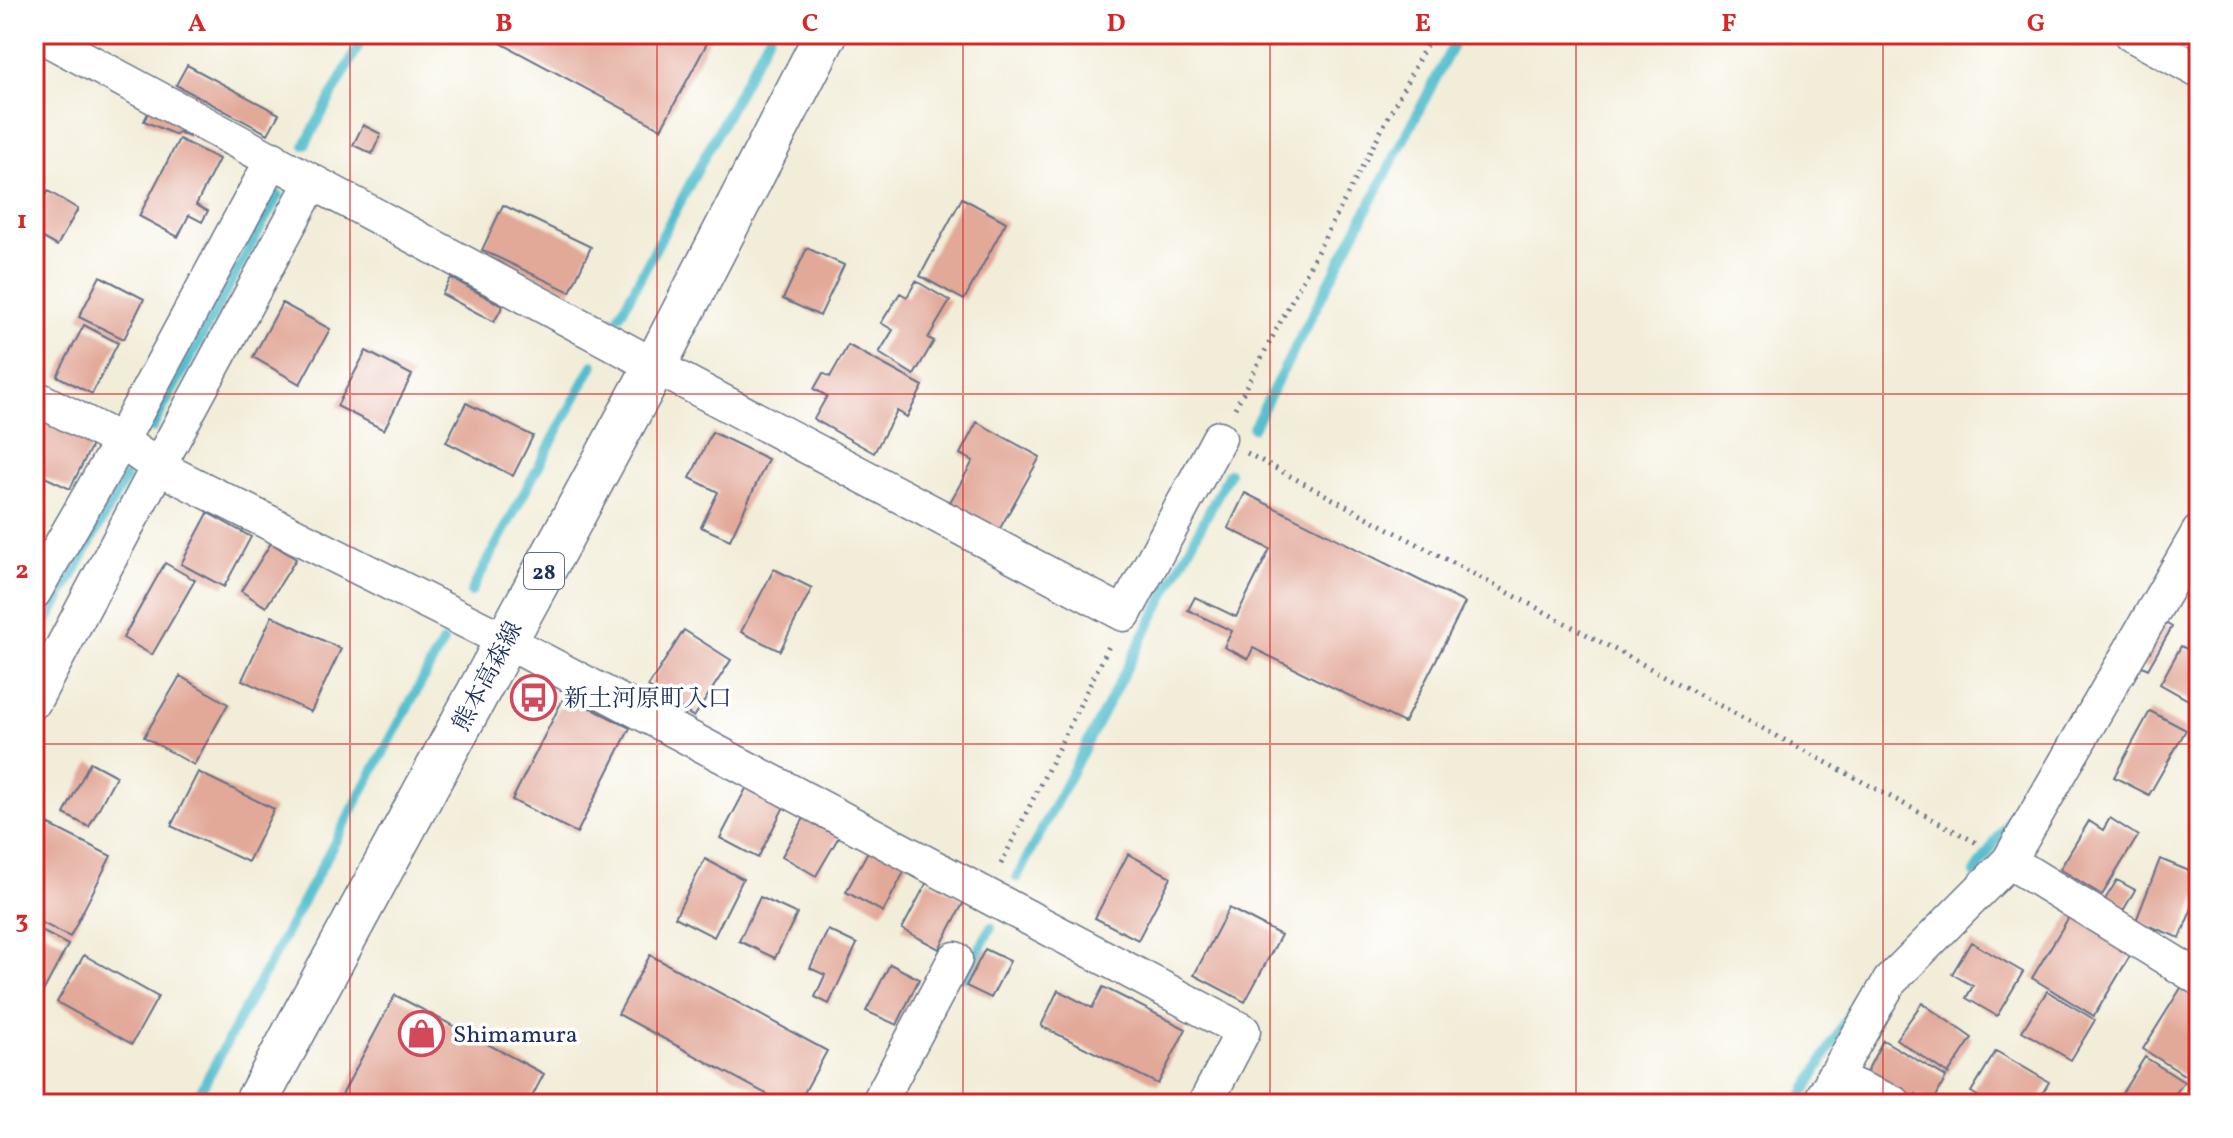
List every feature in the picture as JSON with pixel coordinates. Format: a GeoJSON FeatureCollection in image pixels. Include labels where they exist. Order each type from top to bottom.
{"type":"FeatureCollection","features":[{"type":"Feature","properties":{"kind":"main road","name":"熊本高森線"},"geometry":{"type":"LineString","coordinates":[[255,1104],[655,366],[826,34]]}},
{"type":"Feature","properties":{"kind":"street"},"geometry":{"type":"LineString","coordinates":[[38,34],[1124,614],[1219,438]]}},
{"type":"Feature","properties":{"kind":"street"},"geometry":{"type":"LineString","coordinates":[[2131,34],[2199,71]]}},
{"type":"Feature","properties":{"kind":"street"},"geometry":{"type":"LineString","coordinates":[[34,592],[121,441],[273,159]]}},
{"type":"Feature","properties":{"kind":"street"},"geometry":{"type":"LineString","coordinates":[[34,701],[312,182]]}},
{"type":"Feature","properties":{"kind":"street"},"geometry":{"type":"LineString","coordinates":[[34,397],[121,441],[158,467],[506,641],[1243,1031],[1205,1104]]}},
{"type":"Feature","properties":{"kind":"street"},"geometry":{"type":"LineString","coordinates":[[1895,1104],[1826,1091],[1890,981],[2009,861],[2199,532]]}},
{"type":"Feature","properties":{"kind":"street"},"geometry":{"type":"LineString","coordinates":[[2009,861],[2199,978]]}},
{"type":"Feature","properties":{"kind":"street"},"geometry":{"type":"LineString","coordinates":[[878,1104],[955,959]]}},
{"type":"Feature","properties":{"kind":"path"},"geometry":{"type":"LineString","coordinates":[[1432,34],[1219,438],[2009,861]]}},
{"type":"Feature","properties":{"kind":"path"},"geometry":{"type":"LineString","coordinates":[[987,893],[1124,614]]}},
{"type":"Feature","properties":{"kind":"building"},"geometry":{"type":"Polygon","coordinates":[[[484,34],[712,34],[661,129],[484,34]]]}},
{"type":"Feature","properties":{"kind":"building"},"geometry":{"type":"Polygon","coordinates":[[[187,65],[279,114],[268,134],[176,85],[187,65]]]}},
{"type":"Feature","properties":{"kind":"building"},"geometry":{"type":"Polygon","coordinates":[[[151,107],[193,129],[189,137],[178,132],[176,135],[144,121],[151,107]]]}},
{"type":"Feature","properties":{"kind":"building"},"geometry":{"type":"Polygon","coordinates":[[[363,125],[381,134],[372,154],[353,145],[363,125]]]}},
{"type":"Feature","properties":{"kind":"building"},"geometry":{"type":"Polygon","coordinates":[[[179,139],[219,159],[196,205],[208,211],[202,222],[189,215],[178,237],[139,216],[179,139]]]}},
{"type":"Feature","properties":{"kind":"building"},"geometry":{"type":"Polygon","coordinates":[[[48,191],[78,209],[57,246],[34,233],[34,215],[48,191]]]}},
{"type":"Feature","properties":{"kind":"building"},"geometry":{"type":"Polygon","coordinates":[[[962,198],[1006,222],[964,300],[920,276],[962,198]]]}},
{"type":"Feature","properties":{"kind":"building"},"geometry":{"type":"Polygon","coordinates":[[[503,205],[591,247],[570,292],[482,250],[503,205]]]}},
{"type":"Feature","properties":{"kind":"building"},"geometry":{"type":"Polygon","coordinates":[[[807,248],[844,265],[820,316],[783,299],[807,248]]]}},
{"type":"Feature","properties":{"kind":"building"},"geometry":{"type":"Polygon","coordinates":[[[100,276],[144,299],[124,339],[79,317],[100,276]]]}},
{"type":"Feature","properties":{"kind":"building"},"geometry":{"type":"Polygon","coordinates":[[[451,278],[503,306],[494,322],[442,294],[451,278]]]}},
{"type":"Feature","properties":{"kind":"building"},"geometry":{"type":"Polygon","coordinates":[[[916,281],[950,301],[928,338],[934,341],[914,375],[879,353],[893,330],[881,323],[900,293],[907,297],[916,281]]]}},
{"type":"Feature","properties":{"kind":"building"},"geometry":{"type":"Polygon","coordinates":[[[282,303],[330,329],[300,384],[253,357],[282,303]]]}},
{"type":"Feature","properties":{"kind":"building"},"geometry":{"type":"Polygon","coordinates":[[[84,325],[118,343],[92,394],[57,376],[84,325]]]}},
{"type":"Feature","properties":{"kind":"building"},"geometry":{"type":"Polygon","coordinates":[[[848,345],[923,386],[907,417],[897,411],[874,453],[814,419],[827,396],[814,389],[823,373],[830,377],[848,345]]]}},
{"type":"Feature","properties":{"kind":"building"},"geometry":{"type":"Polygon","coordinates":[[[366,351],[412,375],[384,430],[337,406],[366,351]]]}},
{"type":"Feature","properties":{"kind":"building"},"geometry":{"type":"Polygon","coordinates":[[[466,403],[533,436],[513,476],[446,442],[466,403]]]}},
{"type":"Feature","properties":{"kind":"building"},"geometry":{"type":"Polygon","coordinates":[[[34,411],[94,441],[70,489],[34,472],[34,411]]]}},
{"type":"Feature","properties":{"kind":"building"},"geometry":{"type":"Polygon","coordinates":[[[977,422],[1040,457],[998,532],[949,504],[973,461],[960,454],[977,422]]]}},
{"type":"Feature","properties":{"kind":"building"},"geometry":{"type":"Polygon","coordinates":[[[712,432],[768,459],[730,540],[701,527],[718,492],[690,478],[712,432]]]}},
{"type":"Feature","properties":{"kind":"building"},"geometry":{"type":"Polygon","coordinates":[[[1245,493],[1465,603],[1404,723],[1253,648],[1248,659],[1224,647],[1232,631],[1188,610],[1195,597],[1236,617],[1270,549],[1228,528],[1245,493]]]}},
{"type":"Feature","properties":{"kind":"building"},"geometry":{"type":"Polygon","coordinates":[[[208,513],[251,537],[224,587],[181,564],[208,513]]]}},
{"type":"Feature","properties":{"kind":"building"},"geometry":{"type":"Polygon","coordinates":[[[271,543],[296,559],[266,607],[241,591],[271,543]]]}},
{"type":"Feature","properties":{"kind":"building"},"geometry":{"type":"Polygon","coordinates":[[[2199,561],[2199,576],[2194,586],[2184,580],[2199,561]]]}},
{"type":"Feature","properties":{"kind":"building"},"geometry":{"type":"Polygon","coordinates":[[[165,563],[195,580],[152,655],[123,638],[165,563]]]}},
{"type":"Feature","properties":{"kind":"building"},"geometry":{"type":"Polygon","coordinates":[[[774,569],[812,588],[780,651],[741,632],[774,569]]]}},
{"type":"Feature","properties":{"kind":"building"},"geometry":{"type":"Polygon","coordinates":[[[272,616],[341,649],[311,712],[242,680],[272,616]]]}},
{"type":"Feature","properties":{"kind":"building"},"geometry":{"type":"Polygon","coordinates":[[[2162,621],[2172,627],[2148,669],[2138,664],[2162,621]]]}},
{"type":"Feature","properties":{"kind":"building"},"geometry":{"type":"Polygon","coordinates":[[[684,630],[731,660],[694,717],[648,687],[684,630]]]}},
{"type":"Feature","properties":{"kind":"building"},"geometry":{"type":"Polygon","coordinates":[[[2199,631],[2199,706],[2160,684],[2181,646],[2189,650],[2199,631]]]}},
{"type":"Feature","properties":{"kind":"building"},"geometry":{"type":"Polygon","coordinates":[[[180,676],[228,704],[194,765],[144,737],[180,676]]]}},
{"type":"Feature","properties":{"kind":"building"},"geometry":{"type":"Polygon","coordinates":[[[565,695],[630,728],[577,833],[512,800],[565,695]]]}},
{"type":"Feature","properties":{"kind":"building"},"geometry":{"type":"Polygon","coordinates":[[[2150,711],[2186,730],[2149,795],[2114,777],[2150,711]]]}},
{"type":"Feature","properties":{"kind":"building"},"geometry":{"type":"Polygon","coordinates":[[[90,762],[116,776],[89,827],[64,814],[90,762]]]}},
{"type":"Feature","properties":{"kind":"building"},"geometry":{"type":"Polygon","coordinates":[[[198,772],[274,809],[248,862],[171,826],[198,772]]]}},
{"type":"Feature","properties":{"kind":"building"},"geometry":{"type":"Polygon","coordinates":[[[752,777],[789,797],[758,858],[720,838],[752,777]]]}},
{"type":"Feature","properties":{"kind":"building"},"geometry":{"type":"Polygon","coordinates":[[[807,813],[841,833],[816,876],[782,856],[807,813]]]}},
{"type":"Feature","properties":{"kind":"building"},"geometry":{"type":"Polygon","coordinates":[[[34,817],[111,856],[70,937],[34,919],[34,817]]]}},
{"type":"Feature","properties":{"kind":"building"},"geometry":{"type":"Polygon","coordinates":[[[2110,818],[2138,836],[2102,895],[2060,869],[2089,821],[2103,830],[2110,818]]]}},
{"type":"Feature","properties":{"kind":"building"},"geometry":{"type":"Polygon","coordinates":[[[874,840],[911,859],[883,912],[846,892],[874,840]]]}},
{"type":"Feature","properties":{"kind":"building"},"geometry":{"type":"Polygon","coordinates":[[[1128,854],[1171,877],[1138,940],[1095,918],[1128,854]]]}},
{"type":"Feature","properties":{"kind":"building"},"geometry":{"type":"Polygon","coordinates":[[[705,859],[743,879],[714,937],[675,917],[705,859]]]}},
{"type":"Feature","properties":{"kind":"building"},"geometry":{"type":"Polygon","coordinates":[[[2160,859],[2199,875],[2199,890],[2180,938],[2136,921],[2160,859]]]}},
{"type":"Feature","properties":{"kind":"building"},"geometry":{"type":"Polygon","coordinates":[[[928,880],[965,900],[939,949],[902,929],[928,880]]]}},
{"type":"Feature","properties":{"kind":"building"},"geometry":{"type":"Polygon","coordinates":[[[2117,880],[2135,890],[2123,911],[2104,901],[2117,880]]]}},
{"type":"Feature","properties":{"kind":"building"},"geometry":{"type":"Polygon","coordinates":[[[760,897],[797,914],[775,958],[739,941],[760,897]]]}},
{"type":"Feature","properties":{"kind":"building"},"geometry":{"type":"Polygon","coordinates":[[[1229,908],[1281,935],[1245,1002],[1194,975],[1229,908]]]}},
{"type":"Feature","properties":{"kind":"building"},"geometry":{"type":"Polygon","coordinates":[[[2072,912],[2134,949],[2094,1016],[2032,978],[2072,912]]]}},
{"type":"Feature","properties":{"kind":"building"},"geometry":{"type":"Polygon","coordinates":[[[34,927],[68,945],[39,999],[34,997],[34,927]]]}},
{"type":"Feature","properties":{"kind":"building"},"geometry":{"type":"Polygon","coordinates":[[[828,930],[857,944],[829,1004],[815,997],[825,975],[810,968],[828,930]]]}},
{"type":"Feature","properties":{"kind":"building"},"geometry":{"type":"Polygon","coordinates":[[[1971,942],[2023,972],[1997,1016],[1966,998],[1973,986],[1952,974],[1971,942]]]}},
{"type":"Feature","properties":{"kind":"building"},"geometry":{"type":"Polygon","coordinates":[[[985,949],[1010,961],[991,998],[966,986],[985,949]]]}},
{"type":"Feature","properties":{"kind":"building"},"geometry":{"type":"Polygon","coordinates":[[[84,955],[158,997],[132,1044],[57,1002],[84,955]]]}},
{"type":"Feature","properties":{"kind":"building"},"geometry":{"type":"Polygon","coordinates":[[[650,955],[827,1051],[798,1104],[785,1104],[618,1014],[650,955]]]}},
{"type":"Feature","properties":{"kind":"building"},"geometry":{"type":"Polygon","coordinates":[[[890,964],[919,979],[897,1025],[866,1011],[890,964]]]}},
{"type":"Feature","properties":{"kind":"building"},"geometry":{"type":"Polygon","coordinates":[[[2184,983],[2199,992],[2199,1062],[2189,1078],[2143,1049],[2184,983]]]}},
{"type":"Feature","properties":{"kind":"building"},"geometry":{"type":"Polygon","coordinates":[[[1103,987],[1186,1029],[1158,1084],[1041,1026],[1058,990],[1092,1008],[1103,987]]]}},
{"type":"Feature","properties":{"kind":"building"},"geometry":{"type":"Polygon","coordinates":[[[2047,991],[2095,1020],[2071,1060],[2022,1031],[2047,991]]]}},
{"type":"Feature","properties":{"kind":"building","name":"Shimamura"},"geometry":{"type":"Polygon","coordinates":[[[395,995],[544,1074],[528,1104],[337,1104],[395,995]]]}},
{"type":"Feature","properties":{"kind":"building"},"geometry":{"type":"Polygon","coordinates":[[[1922,1003],[1972,1038],[1948,1074],[1896,1039],[1922,1003]]]}},
{"type":"Feature","properties":{"kind":"building"},"geometry":{"type":"Polygon","coordinates":[[[1883,1040],[1946,1077],[1933,1103],[1916,1094],[1912,1099],[1865,1075],[1883,1040]]]}},
{"type":"Feature","properties":{"kind":"building"},"geometry":{"type":"Polygon","coordinates":[[[1996,1051],[2049,1082],[2036,1104],[1991,1104],[1971,1092],[1996,1051]]]}},
{"type":"Feature","properties":{"kind":"building"},"geometry":{"type":"Polygon","coordinates":[[[2145,1057],[2184,1082],[2176,1093],[2188,1101],[2187,1104],[2115,1104],[2145,1057]]]}},
{"type":"Feature","properties":{"kind":"waterway"},"geometry":{"type":"LineString","coordinates":[[305,145],[365,34]]}},
{"type":"Feature","properties":{"kind":"waterway"},"geometry":{"type":"LineString","coordinates":[[620,315],[770,34]]}},
{"type":"Feature","properties":{"kind":"waterway"},"geometry":{"type":"LineString","coordinates":[[1253,428],[1459,34]]}},
{"type":"Feature","properties":{"kind":"waterway"},"geometry":{"type":"LineString","coordinates":[[152,428],[278,195]]}},
{"type":"Feature","properties":{"kind":"waterway"},"geometry":{"type":"LineString","coordinates":[[471,592],[593,365]]}},
{"type":"Feature","properties":{"kind":"waterway"},"geometry":{"type":"LineString","coordinates":[[1017,877],[1229,473]]}},
{"type":"Feature","properties":{"kind":"waterway"},"geometry":{"type":"LineString","coordinates":[[34,646],[125,478]]}},
{"type":"Feature","properties":{"kind":"waterway"},"geometry":{"type":"LineString","coordinates":[[195,1101],[443,642]]}},
{"type":"Feature","properties":{"kind":"waterway"},"geometry":{"type":"LineString","coordinates":[[1975,873],[2047,762]]}},
{"type":"Feature","properties":{"kind":"waterway"},"geometry":{"type":"LineString","coordinates":[[964,978],[991,927]]}},
{"type":"Feature","properties":{"kind":"waterway"},"geometry":{"type":"LineString","coordinates":[[1798,1104],[1867,982],[1882,966]]}},
{"type":"Feature","properties":{"kind":"place","name":"新土河原町入口"},"geometry":{"type":"Point","coordinates":[533,698]}},
{"type":"Feature","properties":{"kind":"place","name":"Shimamura"},"geometry":{"type":"Point","coordinates":[422,1034]}}]}
